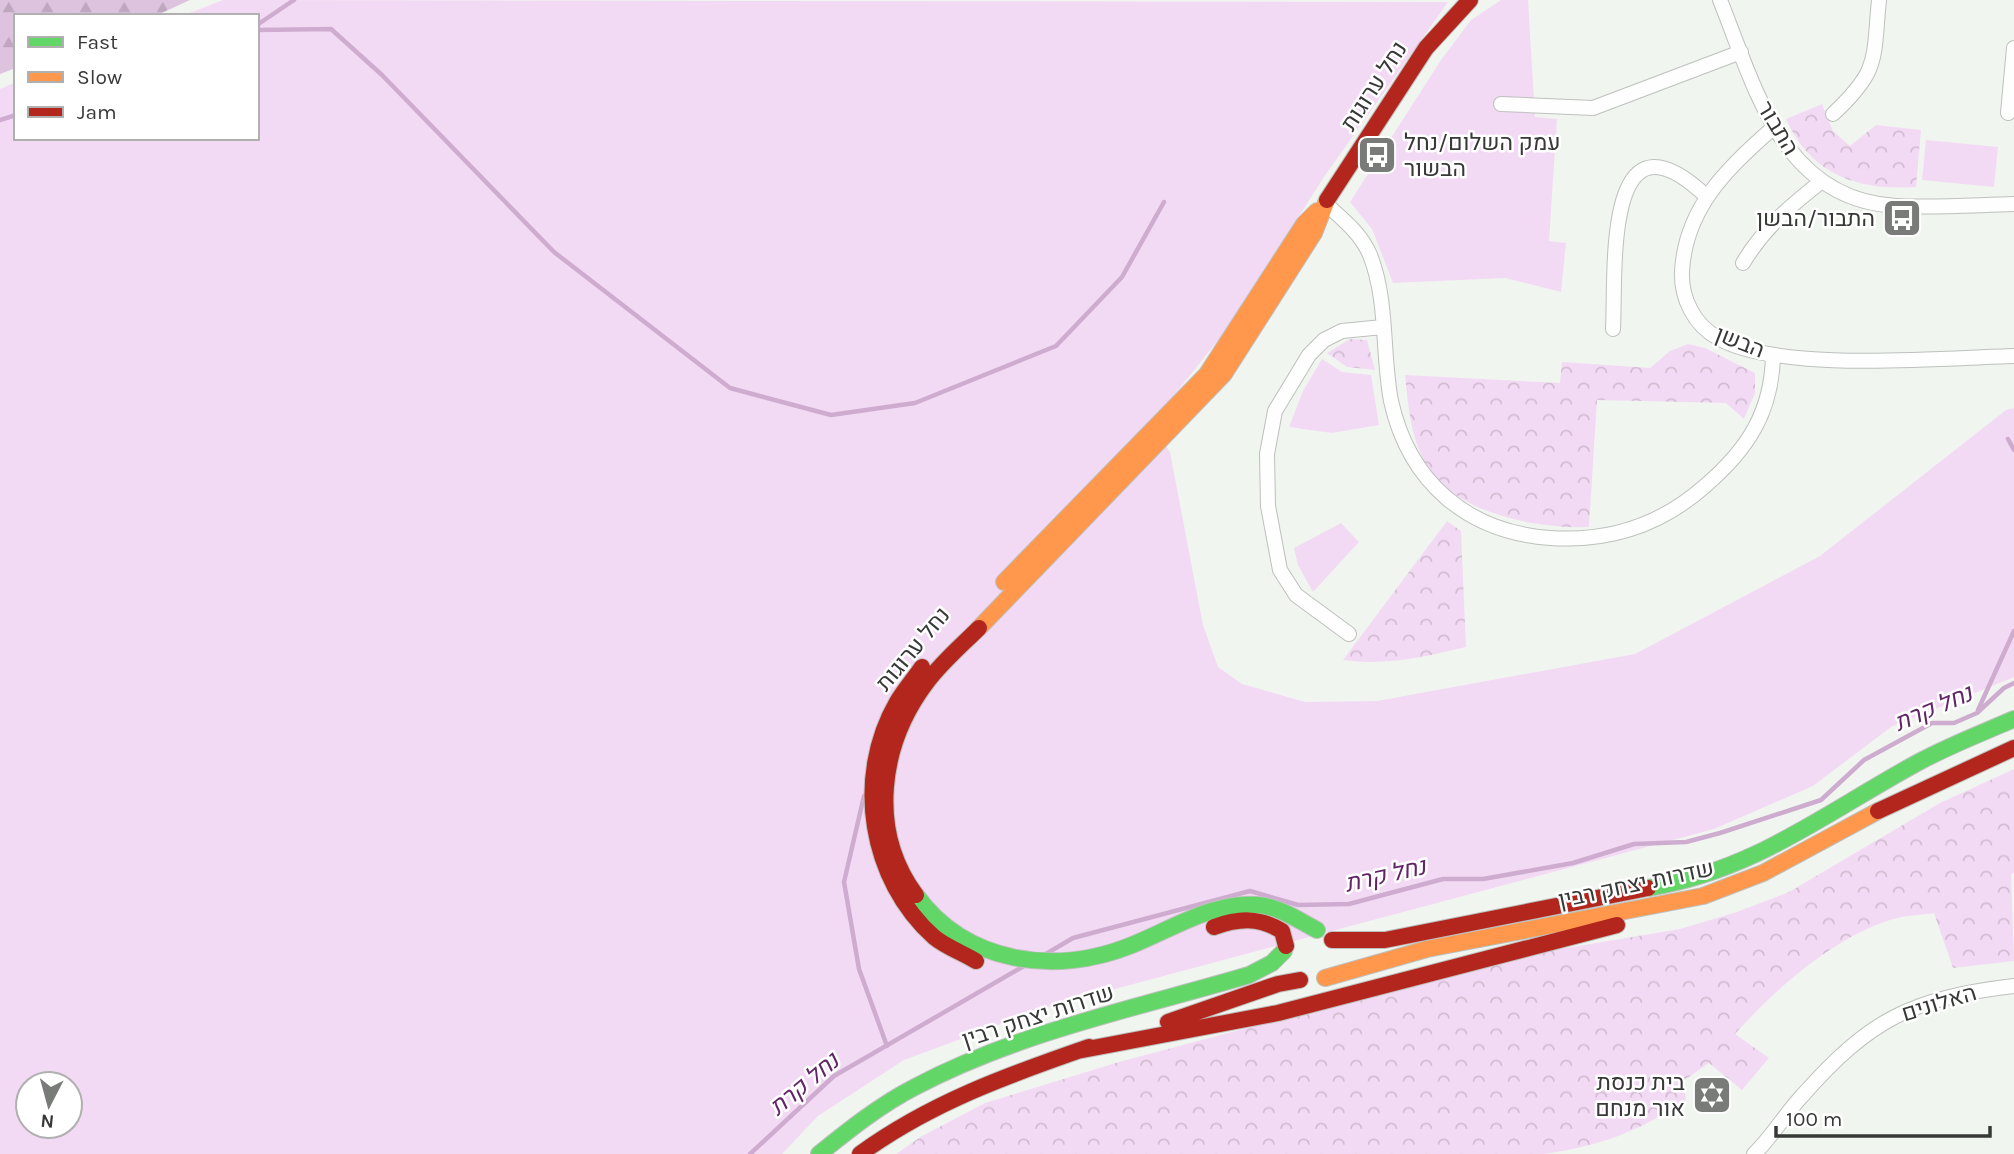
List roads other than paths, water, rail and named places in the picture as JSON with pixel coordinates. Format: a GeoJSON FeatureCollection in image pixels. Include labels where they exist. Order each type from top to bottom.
{"type":"FeatureCollection","features":[{"type":"Feature","properties":{"kind":"main road","name":"נחל ערוגות"},"geometry":{"type":"LineString","coordinates":[[1317,930],[1283,911],[1252,905],[1218,911],[1089,959],[1042,962],[994,954],[946,929],[913,894],[891,846],[884,800],[887,766],[896,734],[910,704],[928,680],[1224,374],[1314,233],[1325,203],[1426,48],[1470,0]]}},
{"type":"Feature","properties":{"kind":"main road","name":"נחל ערוגות"},"geometry":{"type":"LineString","coordinates":[[1285,948],[1282,931],[1269,922],[1251,918],[1224,923],[1126,960],[1084,972],[1043,974],[988,965],[951,949],[909,913],[880,861],[871,800],[874,762],[880,738],[888,717],[906,686],[935,652],[1207,374],[1304,223],[1325,203]]}},
{"type":"Feature","properties":{"kind":"main road","name":"שדרות יצחק רבין"},"geometry":{"type":"LineString","coordinates":[[1332,940],[1385,940],[1566,902],[1668,885],[1726,869],[1791,839],[1918,762],[2014,719]]}},
{"type":"Feature","properties":{"kind":"main road","name":"שדרות יצחק רבין"},"geometry":{"type":"LineString","coordinates":[[1325,978],[1427,949],[1703,896],[1763,873],[1898,801],[2014,748]]}},
{"type":"Feature","properties":{"kind":"main road"},"geometry":{"type":"LineString","coordinates":[[1077,1051],[1278,1013],[1562,940],[1660,912],[1703,896]]}},
{"type":"Feature","properties":{"kind":"main road"},"geometry":{"type":"LineString","coordinates":[[1317,930],[1332,940],[1337,956],[1336,965],[1325,978],[1308,982],[1300,980],[1287,969],[1285,948],[1300,931],[1317,930]]}},
{"type":"Feature","properties":{"kind":"main road","name":"שדרות יצחק רבין"},"geometry":{"type":"LineString","coordinates":[[819,1154],[883,1103],[948,1069],[1023,1042],[1250,975],[1272,963],[1285,948]]}},
{"type":"Feature","properties":{"kind":"main road","name":"שדרות יצחק רבין"},"geometry":{"type":"LineString","coordinates":[[860,1154],[898,1125],[949,1098],[1077,1051],[1278,984],[1300,980]]}},
{"type":"Feature","properties":{"kind":"street","name":"התבור"},"geometry":{"type":"LineString","coordinates":[[1720,0],[1773,128],[1798,162],[1822,181],[1853,197],[1895,206],[2014,204]]}},
{"type":"Feature","properties":{"kind":"street"},"geometry":{"type":"LineString","coordinates":[[1833,114],[1867,79],[1874,60],[1879,0]]}},
{"type":"Feature","properties":{"kind":"street"},"geometry":{"type":"LineString","coordinates":[[2008,113],[2014,48]]}},
{"type":"Feature","properties":{"kind":"street"},"geometry":{"type":"LineString","coordinates":[[1501,104],[1601,106],[1741,52]]}},
{"type":"Feature","properties":{"kind":"street","name":"הבשן"},"geometry":{"type":"LineString","coordinates":[[1773,128],[1731,165],[1699,206],[1682,257],[1682,282],[1687,305],[1700,323],[1717,338],[1747,350],[1773,355],[1839,359],[2014,356]]}},
{"type":"Feature","properties":{"kind":"street"},"geometry":{"type":"LineString","coordinates":[[1613,329],[1619,207],[1626,185],[1638,172],[1653,168],[1689,180],[1706,196]]}},
{"type":"Feature","properties":{"kind":"street"},"geometry":{"type":"LineString","coordinates":[[1743,263],[1778,215],[1822,181]]}},
{"type":"Feature","properties":{"kind":"street"},"geometry":{"type":"LineString","coordinates":[[1325,203],[1357,233],[1370,254],[1377,280],[1391,400],[1402,436],[1419,469],[1437,493],[1499,530],[1534,537],[1577,540],[1620,533],[1657,520],[1689,500],[1720,473],[1755,432],[1768,398],[1773,355]]}},
{"type":"Feature","properties":{"kind":"street"},"geometry":{"type":"LineString","coordinates":[[1349,634],[1296,595],[1280,570],[1268,506],[1267,454],[1275,411],[1309,355],[1324,340],[1342,331],[1383,327]]}},
{"type":"Feature","properties":{"kind":"street","name":"האלונים"},"geometry":{"type":"LineString","coordinates":[[1754,1154],[1853,1042],[1877,1026],[1908,1009],[1937,999],[2014,986]]}},
{"type":"Feature","properties":{"kind":"waterway"},"geometry":{"type":"LineString","coordinates":[[259,24],[294,0]]}},
{"type":"Feature","properties":{"kind":"waterway"},"geometry":{"type":"LineString","coordinates":[[259,30],[331,29],[382,75],[554,252],[730,388],[831,415],[915,403],[1056,346],[1122,277],[1164,202]]}},
{"type":"Feature","properties":{"kind":"waterway"},"geometry":{"type":"LineString","coordinates":[[0,120],[14,116]]}},
{"type":"Feature","properties":{"kind":"waterway"},"geometry":{"type":"LineString","coordinates":[[2008,439],[2014,450]]}},
{"type":"Feature","properties":{"kind":"waterway"},"geometry":{"type":"LineString","coordinates":[[1978,710],[2014,631]]}},
{"type":"Feature","properties":{"kind":"waterway","name":"נחל קרת"},"geometry":{"type":"LineString","coordinates":[[1044,955],[1073,938],[1250,891],[1298,905],[1349,904],[1443,879],[1483,879],[1573,863],[1634,844],[1686,842],[1720,833],[1821,800],[1864,760],[1932,723],[1954,723],[1977,713],[2004,688],[2014,683]]}},
{"type":"Feature","properties":{"kind":"waterway"},"geometry":{"type":"LineString","coordinates":[[864,796],[844,882],[859,969],[887,1046]]}},
{"type":"Feature","properties":{"kind":"waterway","name":"נחל קרת"},"geometry":{"type":"LineString","coordinates":[[750,1154],[834,1076],[1024,966]]}},
{"type":"Feature","properties":{"kind":"place","name":"עמק השלום/נחל הבשור"},"geometry":{"type":"Point","coordinates":[1377,155]}},
{"type":"Feature","properties":{"kind":"place","name":"התבור/הבשן"},"geometry":{"type":"Point","coordinates":[1902,218]}},
{"type":"Feature","properties":{"kind":"place","name":"בית כנסת אור מנחם"},"geometry":{"type":"Point","coordinates":[1712,1095]}}]}
